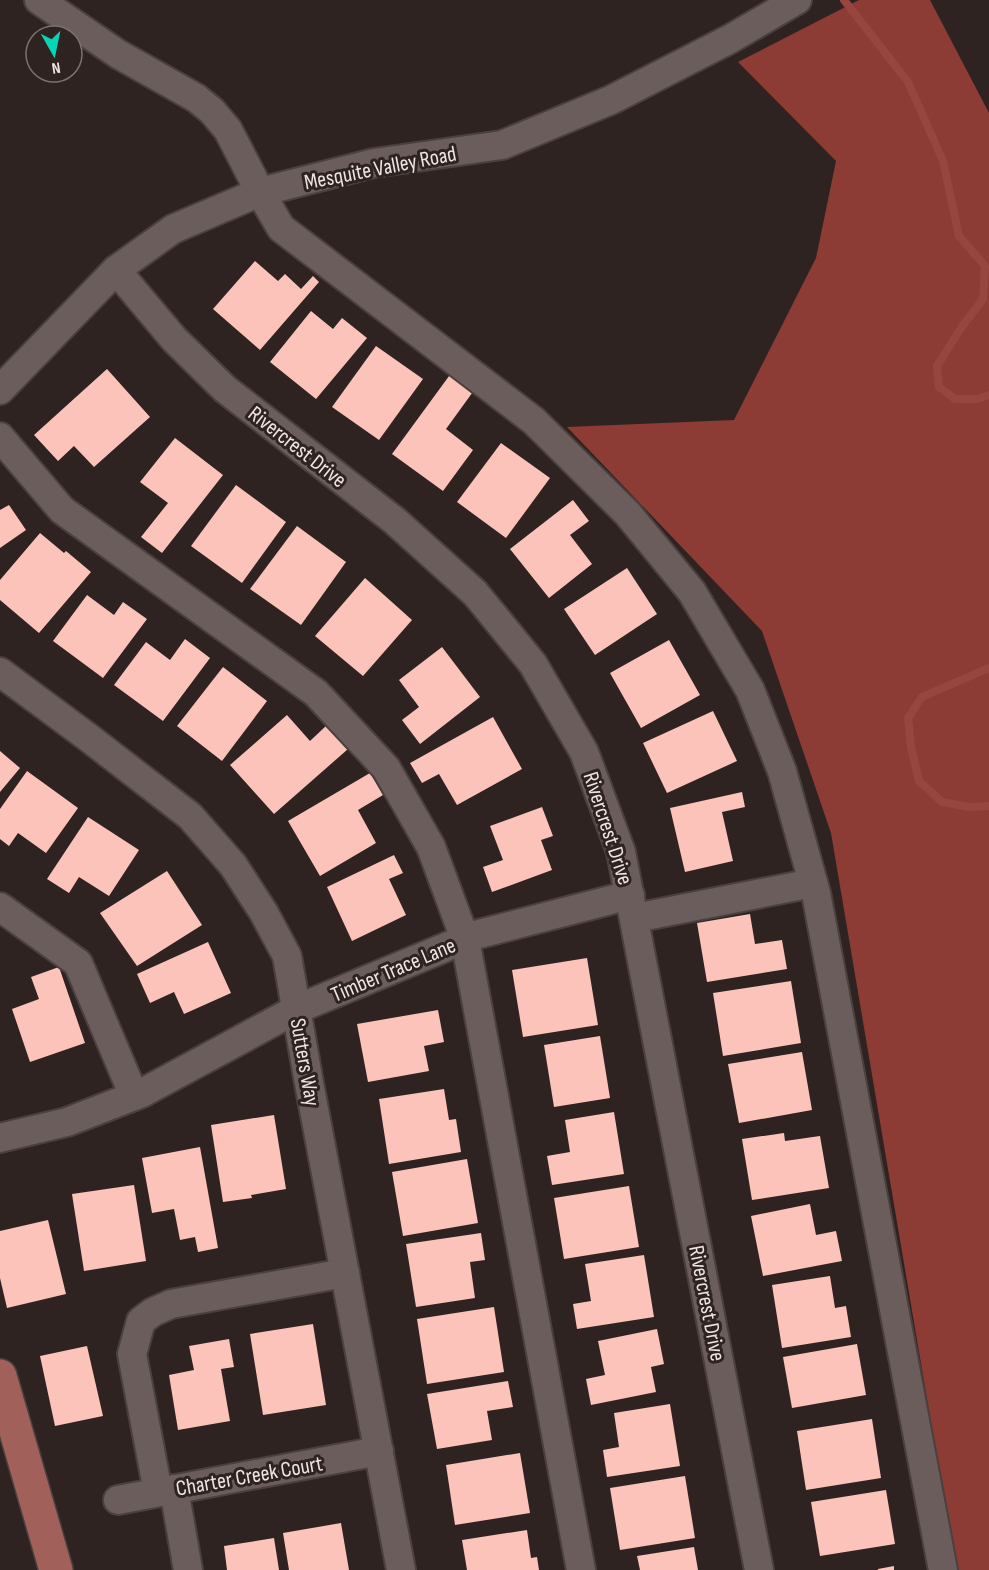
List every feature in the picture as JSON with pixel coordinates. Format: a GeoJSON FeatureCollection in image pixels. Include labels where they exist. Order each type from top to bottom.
{"type":"FeatureCollection","features":[{"type":"Feature","properties":{"kind":"main road"},"geometry":{"type":"LineString","coordinates":[[3,1395],[56,1570]]}},
{"type":"Feature","properties":{"kind":"street"},"geometry":{"type":"LineString","coordinates":[[39,0],[118,54],[196,98],[212,111],[228,130],[281,228],[534,421],[628,514],[692,592],[750,690],[782,771],[813,884],[943,1570]]}},
{"type":"Feature","properties":{"kind":"street","name":"Mesquite Valley Road"},"geometry":{"type":"LineString","coordinates":[[0,390],[116,270],[173,229],[260,192],[374,163],[502,145],[611,100],[798,0]]}},
{"type":"Feature","properties":{"kind":"street","name":"Rivercrest Drive"},"geometry":{"type":"LineString","coordinates":[[116,270],[174,339],[225,389],[395,521],[476,593],[533,664],[584,752],[621,852],[759,1570]]}},
{"type":"Feature","properties":{"kind":"street"},"geometry":{"type":"LineString","coordinates":[[0,437],[62,510],[316,693],[386,768],[431,847],[465,939],[581,1570]]}},
{"type":"Feature","properties":{"kind":"street","name":"Sutters Way"},"geometry":{"type":"LineString","coordinates":[[0,672],[190,816],[233,865],[287,956],[401,1570]]}},
{"type":"Feature","properties":{"kind":"street","name":"Timber Trace Lane"},"geometry":{"type":"LineString","coordinates":[[0,1138],[67,1122],[134,1096],[297,1009],[474,935],[632,906],[813,884]]}},
{"type":"Feature","properties":{"kind":"street"},"geometry":{"type":"LineString","coordinates":[[0,907],[78,963],[134,1096]]}},
{"type":"Feature","properties":{"kind":"street"},"geometry":{"type":"LineString","coordinates":[[188,1570],[132,1354],[141,1321],[153,1312],[171,1305],[345,1273]]}},
{"type":"Feature","properties":{"kind":"street","name":"Charter Creek Court"},"geometry":{"type":"LineString","coordinates":[[118,1500],[380,1451]]}},
{"type":"Feature","properties":{"kind":"shaded area"},"geometry":{"type":"Polygon","coordinates":[[[859,0],[930,0],[989,113],[989,1570],[956,1570],[831,833],[762,631],[567,427],[734,420],[816,258],[836,161],[738,62],[859,0]]]}},
{"type":"Feature","properties":{"kind":"building"},"geometry":{"type":"Polygon","coordinates":[[[255,261],[278,281],[285,274],[301,289],[313,276],[319,282],[260,350],[213,309],[255,261]]]}},
{"type":"Feature","properties":{"kind":"building"},"geometry":{"type":"Polygon","coordinates":[[[311,311],[333,329],[342,318],[367,338],[316,399],[270,362],[311,311]]]}},
{"type":"Feature","properties":{"kind":"building"},"geometry":{"type":"Polygon","coordinates":[[[376,346],[423,379],[379,440],[332,407],[376,346]]]}},
{"type":"Feature","properties":{"kind":"building"},"geometry":{"type":"Polygon","coordinates":[[[107,369],[150,417],[94,467],[74,446],[58,461],[34,435],[107,369]]]}},
{"type":"Feature","properties":{"kind":"building"},"geometry":{"type":"Polygon","coordinates":[[[452,372],[475,389],[446,429],[473,450],[443,491],[392,454],[452,372]]]}},
{"type":"Feature","properties":{"kind":"building"},"geometry":{"type":"Polygon","coordinates":[[[175,438],[223,475],[162,553],[141,537],[168,503],[140,482],[175,438]]]}},
{"type":"Feature","properties":{"kind":"building"},"geometry":{"type":"Polygon","coordinates":[[[501,443],[550,478],[506,538],[457,502],[501,443]]]}},
{"type":"Feature","properties":{"kind":"building"},"geometry":{"type":"Polygon","coordinates":[[[236,485],[286,522],[242,583],[191,546],[236,485]]]}},
{"type":"Feature","properties":{"kind":"building"},"geometry":{"type":"Polygon","coordinates":[[[573,500],[589,521],[570,535],[592,564],[549,598],[510,549],[573,500]]]}},
{"type":"Feature","properties":{"kind":"building"},"geometry":{"type":"Polygon","coordinates":[[[9,505],[26,530],[0,548],[0,510],[9,505]]]}},
{"type":"Feature","properties":{"kind":"building"},"geometry":{"type":"Polygon","coordinates":[[[297,526],[346,562],[301,625],[250,589],[297,526]]]}},
{"type":"Feature","properties":{"kind":"building"},"geometry":{"type":"Polygon","coordinates":[[[40,533],[91,572],[39,633],[0,600],[0,580],[40,533]]]}},
{"type":"Feature","properties":{"kind":"building"},"geometry":{"type":"Polygon","coordinates":[[[627,568],[657,614],[595,655],[564,609],[627,568]]]}},
{"type":"Feature","properties":{"kind":"building"},"geometry":{"type":"Polygon","coordinates":[[[365,578],[412,620],[363,676],[315,636],[365,578]]]}},
{"type":"Feature","properties":{"kind":"building"},"geometry":{"type":"Polygon","coordinates":[[[87,595],[114,615],[123,602],[147,619],[103,678],[53,641],[87,595]]]}},
{"type":"Feature","properties":{"kind":"building"},"geometry":{"type":"Polygon","coordinates":[[[185,639],[210,658],[163,721],[114,685],[146,642],[170,660],[185,639]]]}},
{"type":"Feature","properties":{"kind":"building"},"geometry":{"type":"Polygon","coordinates":[[[669,640],[700,695],[641,728],[610,673],[669,640]]]}},
{"type":"Feature","properties":{"kind":"building"},"geometry":{"type":"Polygon","coordinates":[[[442,647],[480,697],[420,744],[402,720],[419,707],[399,680],[442,647]]]}},
{"type":"Feature","properties":{"kind":"building"},"geometry":{"type":"Polygon","coordinates":[[[223,667],[267,701],[222,761],[177,726],[223,667]]]}},
{"type":"Feature","properties":{"kind":"building"},"geometry":{"type":"Polygon","coordinates":[[[713,711],[737,761],[667,793],[643,743],[713,711]]]}},
{"type":"Feature","properties":{"kind":"building"},"geometry":{"type":"Polygon","coordinates":[[[287,715],[310,741],[327,725],[348,749],[274,814],[230,765],[287,715]]]}},
{"type":"Feature","properties":{"kind":"building"},"geometry":{"type":"Polygon","coordinates":[[[493,717],[522,769],[457,805],[439,774],[422,783],[410,763],[493,717]]]}},
{"type":"Feature","properties":{"kind":"building"},"geometry":{"type":"Polygon","coordinates":[[[0,751],[20,768],[0,792],[0,751]]]}},
{"type":"Feature","properties":{"kind":"building"},"geometry":{"type":"Polygon","coordinates":[[[27,771],[78,808],[46,853],[18,833],[9,846],[0,839],[0,809],[27,771]]]}},
{"type":"Feature","properties":{"kind":"building"},"geometry":{"type":"Polygon","coordinates":[[[370,773],[383,795],[358,810],[376,843],[320,876],[288,821],[370,773]]]}},
{"type":"Feature","properties":{"kind":"building"},"geometry":{"type":"Polygon","coordinates":[[[742,792],[745,807],[722,812],[733,861],[685,872],[670,808],[742,792]]]}},
{"type":"Feature","properties":{"kind":"building"},"geometry":{"type":"Polygon","coordinates":[[[542,807],[553,836],[541,840],[552,870],[492,892],[483,867],[503,860],[490,826],[542,807]]]}},
{"type":"Feature","properties":{"kind":"building"},"geometry":{"type":"Polygon","coordinates":[[[88,817],[139,850],[109,896],[79,877],[69,893],[47,879],[88,817]]]}},
{"type":"Feature","properties":{"kind":"building"},"geometry":{"type":"Polygon","coordinates":[[[394,855],[403,873],[389,879],[406,915],[352,941],[327,887],[394,855]]]}},
{"type":"Feature","properties":{"kind":"building"},"geometry":{"type":"Polygon","coordinates":[[[167,871],[202,925],[137,966],[100,913],[167,871]]]}},
{"type":"Feature","properties":{"kind":"building"},"geometry":{"type":"Polygon","coordinates":[[[750,914],[755,944],[782,940],[787,969],[707,982],[697,923],[750,914]]]}},
{"type":"Feature","properties":{"kind":"building"},"geometry":{"type":"Polygon","coordinates":[[[208,942],[231,993],[184,1014],[174,992],[150,1003],[137,974],[208,942]]]}},
{"type":"Feature","properties":{"kind":"building"},"geometry":{"type":"Polygon","coordinates":[[[587,958],[598,1025],[523,1037],[512,970],[587,958]]]}},
{"type":"Feature","properties":{"kind":"building"},"geometry":{"type":"Polygon","coordinates":[[[59,967],[85,1043],[30,1062],[12,1009],[39,999],[31,977],[59,967]]]}},
{"type":"Feature","properties":{"kind":"building"},"geometry":{"type":"Polygon","coordinates":[[[791,981],[801,1043],[723,1056],[713,993],[791,981]]]}},
{"type":"Feature","properties":{"kind":"building"},"geometry":{"type":"Polygon","coordinates":[[[438,1010],[444,1042],[424,1046],[429,1071],[368,1082],[357,1024],[438,1010]]]}},
{"type":"Feature","properties":{"kind":"building"},"geometry":{"type":"Polygon","coordinates":[[[600,1036],[610,1098],[554,1107],[544,1045],[600,1036]]]}},
{"type":"Feature","properties":{"kind":"building"},"geometry":{"type":"Polygon","coordinates":[[[802,1052],[812,1110],[739,1123],[728,1064],[802,1052]]]}},
{"type":"Feature","properties":{"kind":"building"},"geometry":{"type":"Polygon","coordinates":[[[444,1089],[449,1120],[456,1119],[461,1152],[389,1164],[379,1099],[444,1089]]]}},
{"type":"Feature","properties":{"kind":"building"},"geometry":{"type":"Polygon","coordinates":[[[614,1112],[624,1174],[552,1185],[547,1156],[570,1152],[565,1120],[614,1112]]]}},
{"type":"Feature","properties":{"kind":"building"},"geometry":{"type":"Polygon","coordinates":[[[274,1115],[286,1189],[251,1195],[252,1198],[223,1202],[211,1125],[274,1115]]]}},
{"type":"Feature","properties":{"kind":"building"},"geometry":{"type":"Polygon","coordinates":[[[784,1133],[785,1141],[820,1136],[829,1188],[752,1200],[742,1139],[784,1133]]]}},
{"type":"Feature","properties":{"kind":"building"},"geometry":{"type":"Polygon","coordinates":[[[200,1147],[218,1248],[198,1252],[195,1237],[180,1240],[174,1209],[152,1213],[142,1158],[200,1147]]]}},
{"type":"Feature","properties":{"kind":"building"},"geometry":{"type":"Polygon","coordinates":[[[467,1159],[478,1223],[403,1236],[392,1172],[467,1159]]]}},
{"type":"Feature","properties":{"kind":"building"},"geometry":{"type":"Polygon","coordinates":[[[134,1185],[146,1261],[84,1271],[72,1194],[134,1185]]]}},
{"type":"Feature","properties":{"kind":"building"},"geometry":{"type":"Polygon","coordinates":[[[629,1186],[639,1247],[564,1259],[554,1198],[629,1186]]]}},
{"type":"Feature","properties":{"kind":"building"},"geometry":{"type":"Polygon","coordinates":[[[810,1204],[816,1235],[836,1231],[842,1261],[763,1276],[751,1216],[810,1204]]]}},
{"type":"Feature","properties":{"kind":"building"},"geometry":{"type":"Polygon","coordinates":[[[48,1220],[66,1294],[7,1308],[0,1278],[0,1231],[48,1220]]]}},
{"type":"Feature","properties":{"kind":"building"},"geometry":{"type":"Polygon","coordinates":[[[481,1233],[485,1260],[470,1262],[475,1298],[416,1307],[406,1244],[481,1233]]]}},
{"type":"Feature","properties":{"kind":"building"},"geometry":{"type":"Polygon","coordinates":[[[644,1255],[654,1317],[577,1329],[573,1304],[591,1301],[585,1264],[644,1255]]]}},
{"type":"Feature","properties":{"kind":"building"},"geometry":{"type":"Polygon","coordinates":[[[830,1276],[835,1308],[846,1306],[851,1337],[782,1348],[772,1285],[830,1276]]]}},
{"type":"Feature","properties":{"kind":"building"},"geometry":{"type":"Polygon","coordinates":[[[494,1307],[504,1372],[427,1384],[417,1319],[494,1307]]]}},
{"type":"Feature","properties":{"kind":"building"},"geometry":{"type":"Polygon","coordinates":[[[313,1324],[326,1405],[263,1415],[250,1334],[313,1324]]]}},
{"type":"Feature","properties":{"kind":"building"},"geometry":{"type":"Polygon","coordinates":[[[657,1329],[664,1364],[651,1367],[656,1392],[591,1405],[586,1379],[605,1375],[598,1341],[657,1329]]]}},
{"type":"Feature","properties":{"kind":"building"},"geometry":{"type":"Polygon","coordinates":[[[229,1339],[234,1367],[221,1369],[230,1421],[178,1430],[169,1375],[194,1370],[189,1346],[229,1339]]]}},
{"type":"Feature","properties":{"kind":"building"},"geometry":{"type":"Polygon","coordinates":[[[857,1344],[866,1395],[792,1408],[783,1357],[857,1344]]]}},
{"type":"Feature","properties":{"kind":"building"},"geometry":{"type":"Polygon","coordinates":[[[87,1346],[103,1416],[55,1426],[40,1356],[87,1346]]]}},
{"type":"Feature","properties":{"kind":"building"},"geometry":{"type":"Polygon","coordinates":[[[508,1381],[513,1407],[487,1411],[492,1440],[437,1449],[427,1394],[508,1381]]]}},
{"type":"Feature","properties":{"kind":"building"},"geometry":{"type":"Polygon","coordinates":[[[670,1404],[680,1466],[607,1477],[603,1450],[619,1447],[614,1413],[670,1404]]]}},
{"type":"Feature","properties":{"kind":"building"},"geometry":{"type":"Polygon","coordinates":[[[872,1419],[881,1478],[806,1490],[797,1431],[872,1419]]]}},
{"type":"Feature","properties":{"kind":"building"},"geometry":{"type":"Polygon","coordinates":[[[520,1453],[530,1513],[455,1525],[446,1465],[520,1453]]]}},
{"type":"Feature","properties":{"kind":"building"},"geometry":{"type":"Polygon","coordinates":[[[685,1476],[695,1538],[620,1550],[610,1488],[685,1476]]]}},
{"type":"Feature","properties":{"kind":"building"},"geometry":{"type":"Polygon","coordinates":[[[886,1490],[895,1544],[820,1556],[811,1502],[886,1490]]]}},
{"type":"Feature","properties":{"kind":"building"},"geometry":{"type":"Polygon","coordinates":[[[341,1523],[349,1570],[289,1570],[283,1533],[341,1523]]]}},
{"type":"Feature","properties":{"kind":"building"},"geometry":{"type":"Polygon","coordinates":[[[527,1530],[531,1558],[537,1557],[539,1570],[467,1570],[462,1540],[527,1530]]]}},
{"type":"Feature","properties":{"kind":"building"},"geometry":{"type":"Polygon","coordinates":[[[274,1538],[279,1570],[227,1570],[224,1546],[274,1538]]]}},
{"type":"Feature","properties":{"kind":"building"},"geometry":{"type":"Polygon","coordinates":[[[694,1547],[698,1570],[640,1570],[637,1556],[694,1547]]]}},
{"type":"Feature","properties":{"kind":"building"},"geometry":{"type":"Polygon","coordinates":[[[894,1566],[894,1570],[878,1570],[878,1569],[894,1566]]]}},
{"type":"Feature","properties":{"kind":"waterway"},"geometry":{"type":"LineString","coordinates":[[844,0],[908,82],[943,161],[959,236],[985,266],[983,299],[937,366],[939,387],[955,399],[977,399],[989,395]]}},
{"type":"Feature","properties":{"kind":"waterway"},"geometry":{"type":"LineString","coordinates":[[989,668],[922,697],[908,718],[911,747],[919,781],[942,802],[969,807],[989,806]]}}]}
